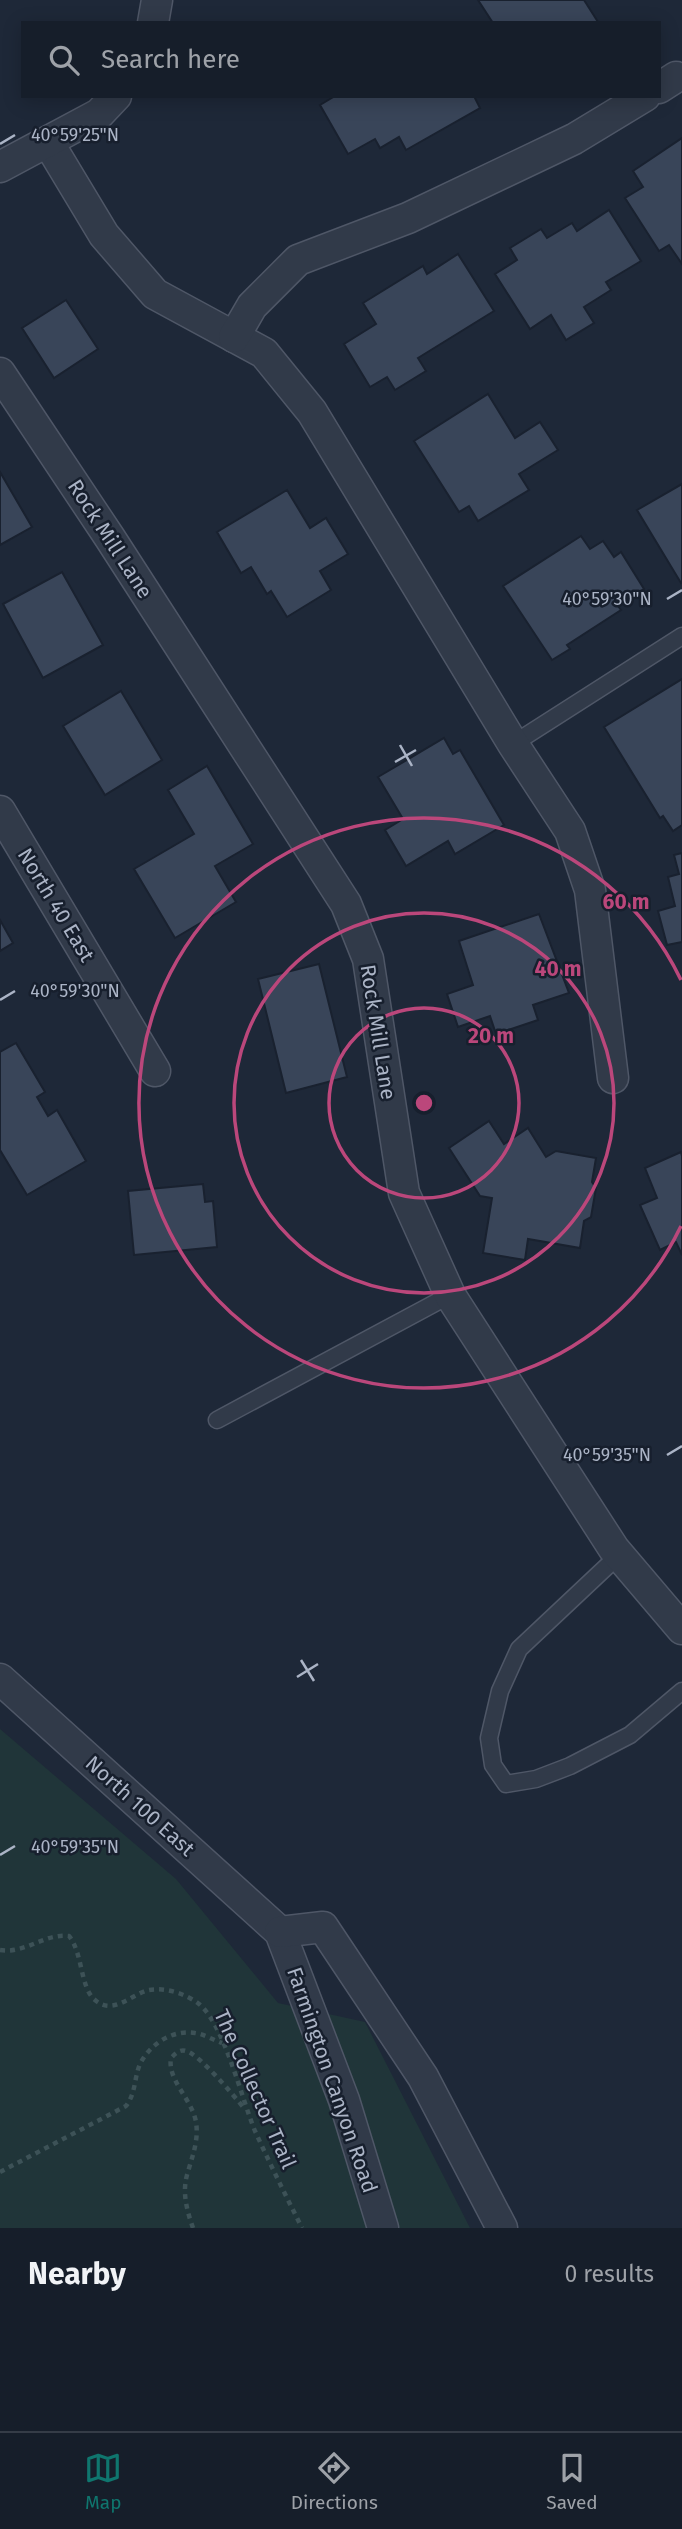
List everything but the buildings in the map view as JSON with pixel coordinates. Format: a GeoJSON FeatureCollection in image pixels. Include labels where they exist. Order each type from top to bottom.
{"type":"FeatureCollection","features":[{"type":"Feature","properties":{"kind":"street"},"geometry":{"type":"LineString","coordinates":[[153,21],[157,0]]}},
{"type":"Feature","properties":{"kind":"street"},"geometry":{"type":"LineString","coordinates":[[0,167],[99,114],[114,98]]}},
{"type":"Feature","properties":{"kind":"street"},"geometry":{"type":"LineString","coordinates":[[234,337],[252,306],[298,260],[408,219],[574,139],[642,98]]}},
{"type":"Feature","properties":{"kind":"street"},"geometry":{"type":"LineString","coordinates":[[48,142],[104,235],[155,294],[264,353],[312,412],[513,744],[570,831],[590,890],[613,1078]]}},
{"type":"Feature","properties":{"kind":"street","name":"Rock Mill Lane"},"geometry":{"type":"LineString","coordinates":[[0,373],[346,904],[368,959],[404,1193],[450,1295],[619,1555],[682,1629]]}},
{"type":"Feature","properties":{"kind":"street","name":"North 40 East"},"geometry":{"type":"LineString","coordinates":[[0,811],[155,1071]]}},
{"type":"Feature","properties":{"kind":"street","name":"North 100 East"},"geometry":{"type":"LineString","coordinates":[[0,1679],[280,1932]]}},
{"type":"Feature","properties":{"kind":"street"},"geometry":{"type":"LineString","coordinates":[[280,1932],[323,1927],[424,2077],[502,2228]]}},
{"type":"Feature","properties":{"kind":"street","name":"Farmington Canyon Road"},"geometry":{"type":"LineString","coordinates":[[280,1932],[344,2100],[383,2228]]}},
{"type":"Feature","properties":{"kind":"lane"},"geometry":{"type":"LineString","coordinates":[[513,744],[682,636]]}},
{"type":"Feature","properties":{"kind":"lane"},"geometry":{"type":"LineString","coordinates":[[217,1420],[450,1295]]}},
{"type":"Feature","properties":{"kind":"lane"},"geometry":{"type":"LineString","coordinates":[[619,1555],[519,1649],[500,1691],[489,1738],[493,1765],[506,1784],[536,1779],[570,1766],[630,1735],[682,1691]]}},
{"type":"Feature","properties":{"kind":"path","name":"The Collector Trail"},"geometry":{"type":"LineString","coordinates":[[0,1950],[20,1950],[52,1937],[69,1936],[75,1944],[84,1978],[94,2000],[102,2004],[123,2004],[141,1993],[169,1990],[188,1997],[209,2014],[247,2111],[302,2228]]}},
{"type":"Feature","properties":{"kind":"path"},"geometry":{"type":"LineString","coordinates":[[0,2172],[125,2106],[135,2089],[140,2065],[156,2043],[165,2038],[195,2033],[222,2043]]}},
{"type":"Feature","properties":{"kind":"path"},"geometry":{"type":"LineString","coordinates":[[193,2228],[185,2196],[186,2177],[197,2140],[196,2125],[188,2099],[172,2074],[172,2058],[185,2050],[196,2056],[247,2111]]}},
{"type":"Feature","properties":{"kind":"green space"},"geometry":{"type":"Polygon","coordinates":[[[0,1729],[176,1879],[278,2003],[365,2022],[470,2228],[0,2228],[0,1729]]]}}]}
